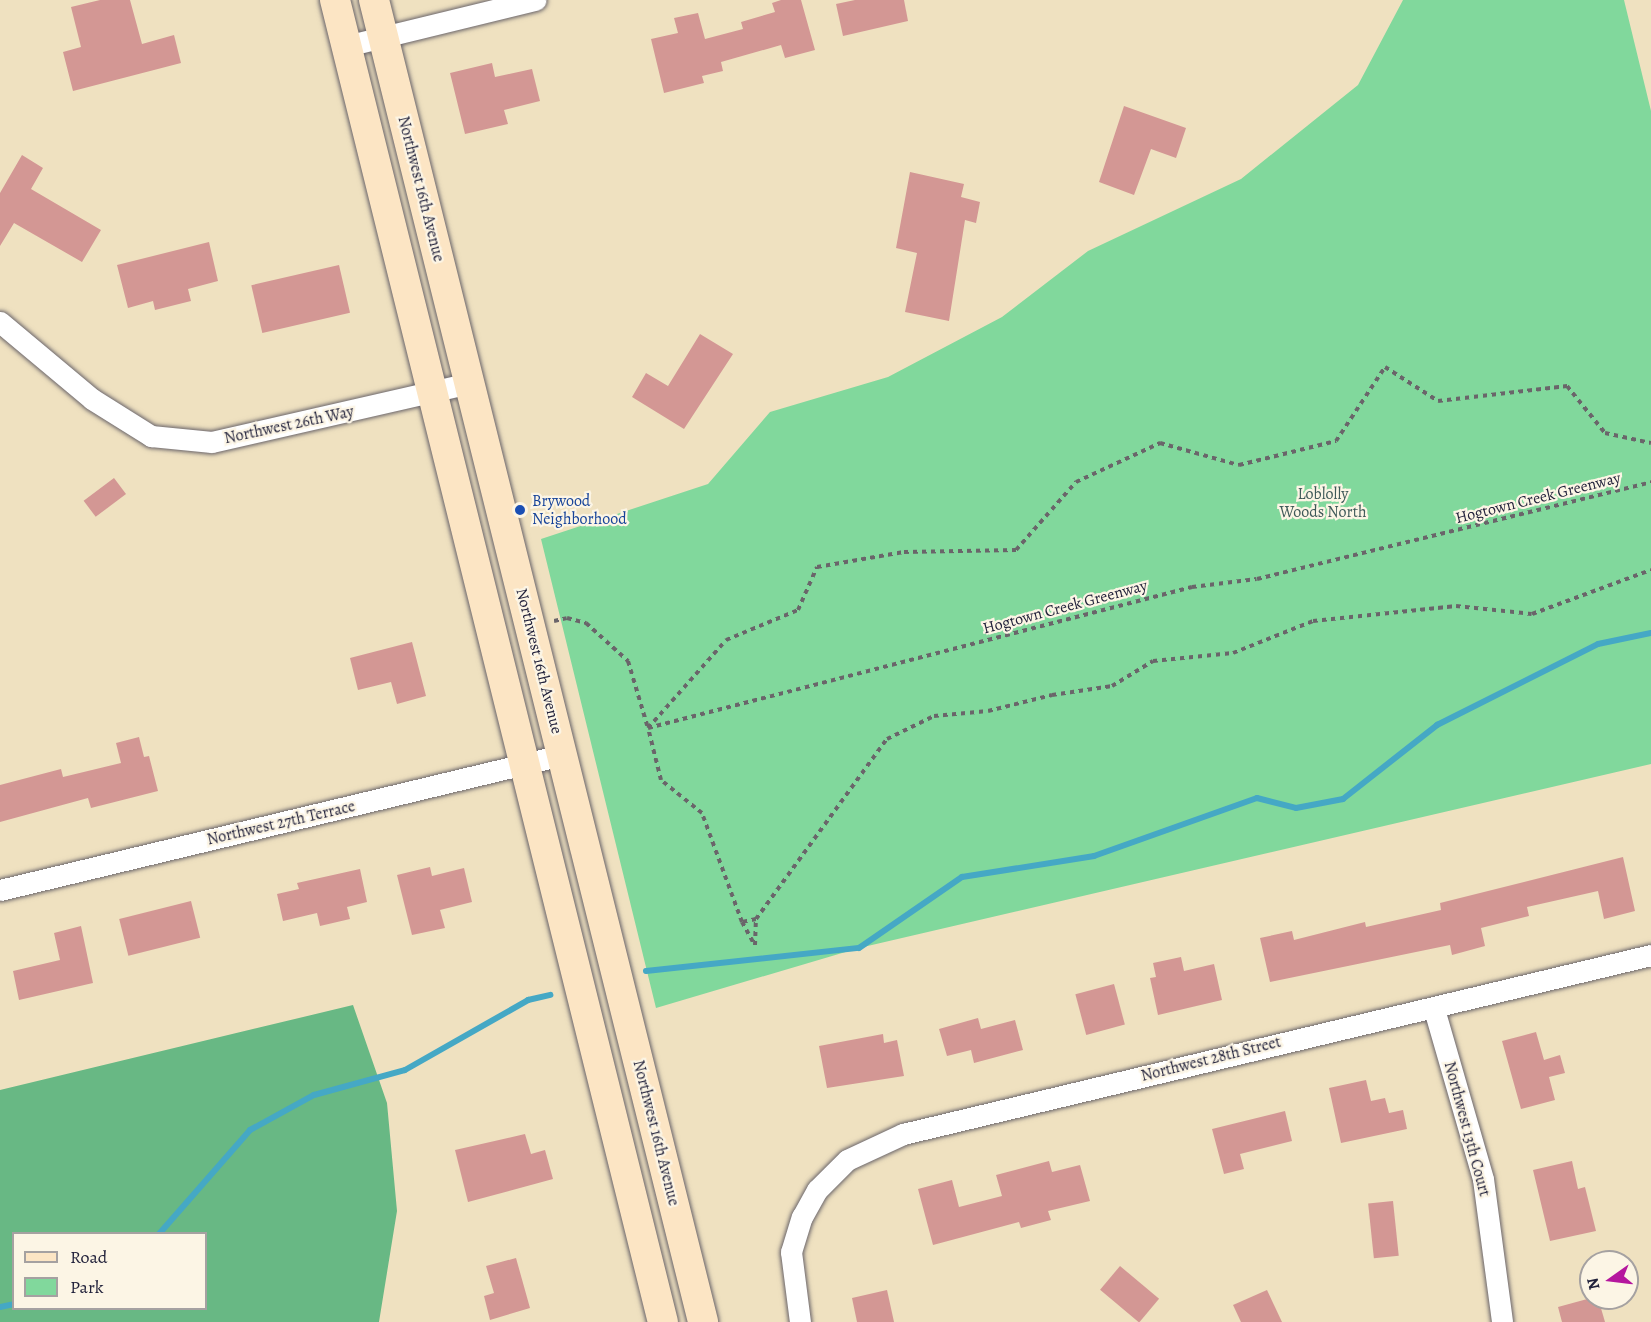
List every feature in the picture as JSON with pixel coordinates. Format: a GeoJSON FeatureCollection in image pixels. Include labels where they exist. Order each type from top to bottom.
{"type":"FeatureCollection","features":[{"type":"Feature","properties":{"kind":"main road"},"geometry":{"type":"LineString","coordinates":[[335,0],[663,1322]]}},
{"type":"Feature","properties":{"kind":"main road","name":"Northwest 16th Avenue"},"geometry":{"type":"LineString","coordinates":[[374,0],[703,1322]]}},
{"type":"Feature","properties":{"kind":"main road"},"geometry":{"type":"LineString","coordinates":[[622,1152],[658,1143]]}},
{"type":"Feature","properties":{"kind":"street"},"geometry":{"type":"LineString","coordinates":[[346,46],[535,0]]}},
{"type":"Feature","properties":{"kind":"street","name":"Northwest 26th Way"},"geometry":{"type":"LineString","coordinates":[[0,322],[92,399],[151,436],[212,442],[469,383]]}},
{"type":"Feature","properties":{"kind":"street","name":"Northwest 27th Terrace"},"geometry":{"type":"LineString","coordinates":[[0,890],[562,755]]}},
{"type":"Feature","properties":{"kind":"street","name":"Northwest 28th Street"},"geometry":{"type":"LineString","coordinates":[[800,1322],[791,1252],[802,1216],[817,1190],[847,1160],[903,1134],[1295,1039],[1434,1010],[1651,955]]}},
{"type":"Feature","properties":{"kind":"street","name":"Northwest 13th Court"},"geometry":{"type":"LineString","coordinates":[[1434,1010],[1483,1179],[1502,1322]]}},
{"type":"Feature","properties":{"kind":"path"},"geometry":{"type":"LineString","coordinates":[[648,728],[726,640],[798,610],[817,567],[904,552],[1016,550],[1076,482],[1160,443],[1239,465],[1336,441],[1385,366],[1438,400],[1567,386],[1605,433],[1651,443]]}},
{"type":"Feature","properties":{"kind":"path","name":"Hogtown Creek Greenway"},"geometry":{"type":"LineString","coordinates":[[648,728],[1192,587],[1257,579],[1651,482]]}},
{"type":"Feature","properties":{"kind":"path"},"geometry":{"type":"LineString","coordinates":[[549,623],[567,618],[586,623],[628,661],[637,701],[648,728],[661,780],[702,813],[742,922],[755,945],[756,919],[887,739],[934,716],[988,711],[1052,695],[1112,686],[1153,661],[1233,653],[1313,621],[1456,606],[1532,614],[1651,570]]}},
{"type":"Feature","properties":{"kind":"path"},"geometry":{"type":"LineString","coordinates":[[742,922],[756,919]]}},
{"type":"Feature","properties":{"kind":"green space","name":"Loblolly Woods North"},"geometry":{"type":"Polygon","coordinates":[[[1403,0],[1624,0],[1651,111],[1651,764],[859,948],[656,1008],[541,539],[708,484],[770,412],[888,377],[1002,317],[1088,251],[1241,179],[1358,85],[1403,0]]]}},
{"type":"Feature","properties":{"kind":"green space"},"geometry":{"type":"Polygon","coordinates":[[[353,1005],[387,1103],[397,1211],[379,1322],[0,1322],[0,1090],[353,1005]]]}},
{"type":"Feature","properties":{"kind":"building"},"geometry":{"type":"Polygon","coordinates":[[[100,0],[130,0],[142,44],[174,35],[181,63],[73,91],[63,52],[81,47],[71,7],[100,0]]]}},
{"type":"Feature","properties":{"kind":"building"},"geometry":{"type":"Polygon","coordinates":[[[781,0],[801,0],[815,50],[785,58],[781,45],[721,62],[723,71],[702,76],[704,83],[664,93],[651,39],[678,33],[674,18],[698,13],[705,39],[743,29],[741,22],[775,12],[772,3],[781,0]]]}},
{"type":"Feature","properties":{"kind":"building"},"geometry":{"type":"Polygon","coordinates":[[[855,0],[904,0],[908,21],[843,36],[836,4],[855,0]]]}},
{"type":"Feature","properties":{"kind":"building"},"geometry":{"type":"Polygon","coordinates":[[[492,63],[495,77],[532,69],[540,101],[504,110],[508,124],[465,134],[450,73],[492,63]]]}},
{"type":"Feature","properties":{"kind":"building"},"geometry":{"type":"Polygon","coordinates":[[[1124,106],[1186,128],[1176,158],[1151,149],[1134,195],[1099,182],[1124,106]]]}},
{"type":"Feature","properties":{"kind":"building"},"geometry":{"type":"Polygon","coordinates":[[[22,155],[43,168],[31,189],[101,230],[82,262],[14,223],[0,246],[0,193],[22,155]]]}},
{"type":"Feature","properties":{"kind":"building"},"geometry":{"type":"Polygon","coordinates":[[[910,172],[964,184],[961,197],[980,202],[976,223],[965,220],[949,321],[905,312],[917,253],[896,248],[910,172]]]}},
{"type":"Feature","properties":{"kind":"building"},"geometry":{"type":"Polygon","coordinates":[[[209,242],[218,281],[188,289],[191,301],[155,310],[153,301],[128,308],[117,265],[209,242]]]}},
{"type":"Feature","properties":{"kind":"building"},"geometry":{"type":"Polygon","coordinates":[[[339,265],[350,313],[262,333],[251,285],[339,265]]]}},
{"type":"Feature","properties":{"kind":"building"},"geometry":{"type":"Polygon","coordinates":[[[700,334],[733,354],[684,429],[632,397],[646,373],[668,386],[700,334]]]}},
{"type":"Feature","properties":{"kind":"building"},"geometry":{"type":"Polygon","coordinates":[[[114,478],[126,494],[96,517],[84,501],[114,478]]]}},
{"type":"Feature","properties":{"kind":"building"},"geometry":{"type":"Polygon","coordinates":[[[412,642],[426,696],[397,704],[391,682],[358,690],[350,658],[412,642]]]}},
{"type":"Feature","properties":{"kind":"building"},"geometry":{"type":"Polygon","coordinates":[[[139,737],[144,757],[149,756],[158,791],[91,808],[88,798],[0,822],[0,785],[61,769],[63,777],[121,763],[116,743],[139,737]]]}},
{"type":"Feature","properties":{"kind":"building"},"geometry":{"type":"Polygon","coordinates":[[[1623,857],[1635,911],[1604,919],[1598,891],[1527,907],[1529,916],[1481,928],[1485,946],[1452,955],[1450,945],[1270,982],[1260,938],[1292,931],[1294,940],[1365,922],[1366,927],[1441,910],[1440,903],[1623,857]]]}},
{"type":"Feature","properties":{"kind":"building"},"geometry":{"type":"Polygon","coordinates":[[[430,867],[432,876],[464,868],[472,902],[440,910],[445,928],[412,935],[397,875],[430,867]]]}},
{"type":"Feature","properties":{"kind":"building"},"geometry":{"type":"Polygon","coordinates":[[[360,869],[367,902],[347,907],[350,919],[320,926],[317,913],[283,921],[277,894],[299,889],[297,883],[360,869]]]}},
{"type":"Feature","properties":{"kind":"building"},"geometry":{"type":"Polygon","coordinates":[[[191,901],[200,938],[128,956],[119,919],[191,901]]]}},
{"type":"Feature","properties":{"kind":"building"},"geometry":{"type":"Polygon","coordinates":[[[81,926],[93,983],[19,1000],[13,971],[60,960],[54,933],[81,926]]]}},
{"type":"Feature","properties":{"kind":"building"},"geometry":{"type":"Polygon","coordinates":[[[1181,957],[1184,971],[1214,964],[1222,1000],[1158,1015],[1150,978],[1156,977],[1153,963],[1181,957]]]}},
{"type":"Feature","properties":{"kind":"building"},"geometry":{"type":"Polygon","coordinates":[[[1114,984],[1125,1025],[1086,1035],[1075,994],[1114,984]]]}},
{"type":"Feature","properties":{"kind":"building"},"geometry":{"type":"Polygon","coordinates":[[[978,1018],[981,1029],[1015,1020],[1023,1050],[974,1063],[971,1050],[947,1056],[939,1029],[978,1018]]]}},
{"type":"Feature","properties":{"kind":"building"},"geometry":{"type":"Polygon","coordinates":[[[1536,1032],[1544,1060],[1560,1055],[1565,1073],[1549,1077],[1555,1100],[1521,1109],[1502,1041],[1536,1032]]]}},
{"type":"Feature","properties":{"kind":"building"},"geometry":{"type":"Polygon","coordinates":[[[883,1034],[884,1043],[897,1040],[904,1076],[827,1088],[819,1046],[883,1034]]]}},
{"type":"Feature","properties":{"kind":"building"},"geometry":{"type":"Polygon","coordinates":[[[1366,1080],[1371,1101],[1385,1098],[1389,1113],[1403,1110],[1407,1129],[1341,1143],[1329,1088],[1366,1080]]]}},
{"type":"Feature","properties":{"kind":"building"},"geometry":{"type":"Polygon","coordinates":[[[1285,1111],[1292,1141],[1240,1154],[1244,1169],[1224,1174],[1212,1129],[1285,1111]]]}},
{"type":"Feature","properties":{"kind":"building"},"geometry":{"type":"Polygon","coordinates":[[[525,1134],[531,1154],[545,1150],[553,1179],[468,1202],[455,1150],[525,1134]]]}},
{"type":"Feature","properties":{"kind":"building"},"geometry":{"type":"Polygon","coordinates":[[[1049,1161],[1052,1172],[1080,1165],[1090,1201],[1048,1211],[1051,1220],[1021,1228],[1019,1222],[933,1245],[918,1189],[952,1180],[959,1207],[1002,1196],[996,1175],[1049,1161]]]}},
{"type":"Feature","properties":{"kind":"building"},"geometry":{"type":"Polygon","coordinates":[[[1572,1161],[1578,1189],[1585,1187],[1596,1231],[1550,1241],[1533,1170],[1572,1161]]]}},
{"type":"Feature","properties":{"kind":"building"},"geometry":{"type":"Polygon","coordinates":[[[1393,1201],[1399,1256],[1374,1258],[1368,1204],[1393,1201]]]}},
{"type":"Feature","properties":{"kind":"building"},"geometry":{"type":"Polygon","coordinates":[[[516,1258],[530,1308],[490,1320],[484,1296],[494,1293],[486,1266],[516,1258]]]}},
{"type":"Feature","properties":{"kind":"building"},"geometry":{"type":"Polygon","coordinates":[[[1120,1266],[1159,1299],[1139,1322],[1100,1290],[1120,1266]]]}},
{"type":"Feature","properties":{"kind":"building"},"geometry":{"type":"Polygon","coordinates":[[[887,1290],[894,1322],[857,1322],[852,1298],[887,1290]]]}},
{"type":"Feature","properties":{"kind":"building"},"geometry":{"type":"Polygon","coordinates":[[[1267,1290],[1282,1322],[1241,1322],[1233,1305],[1267,1290]]]}},
{"type":"Feature","properties":{"kind":"building"},"geometry":{"type":"Polygon","coordinates":[[[1579,1301],[1579,1310],[1602,1310],[1605,1322],[1562,1322],[1558,1307],[1579,1301]]]}},
{"type":"Feature","properties":{"kind":"waterway"},"geometry":{"type":"LineString","coordinates":[[646,971],[859,948],[962,877],[1094,856],[1257,798],[1296,808],[1343,799],[1437,725],[1598,644],[1651,633]]}},
{"type":"Feature","properties":{"kind":"waterway"},"geometry":{"type":"LineString","coordinates":[[161,1232],[250,1130],[314,1095],[405,1070],[528,1000],[550,995]]}},
{"type":"Feature","properties":{"kind":"waterway"},"geometry":{"type":"LineString","coordinates":[[0,1307],[12,1304]]}},
{"type":"Feature","properties":{"kind":"place","name":"Brywood Neighborhood"},"geometry":{"type":"Point","coordinates":[520,510]}}]}
